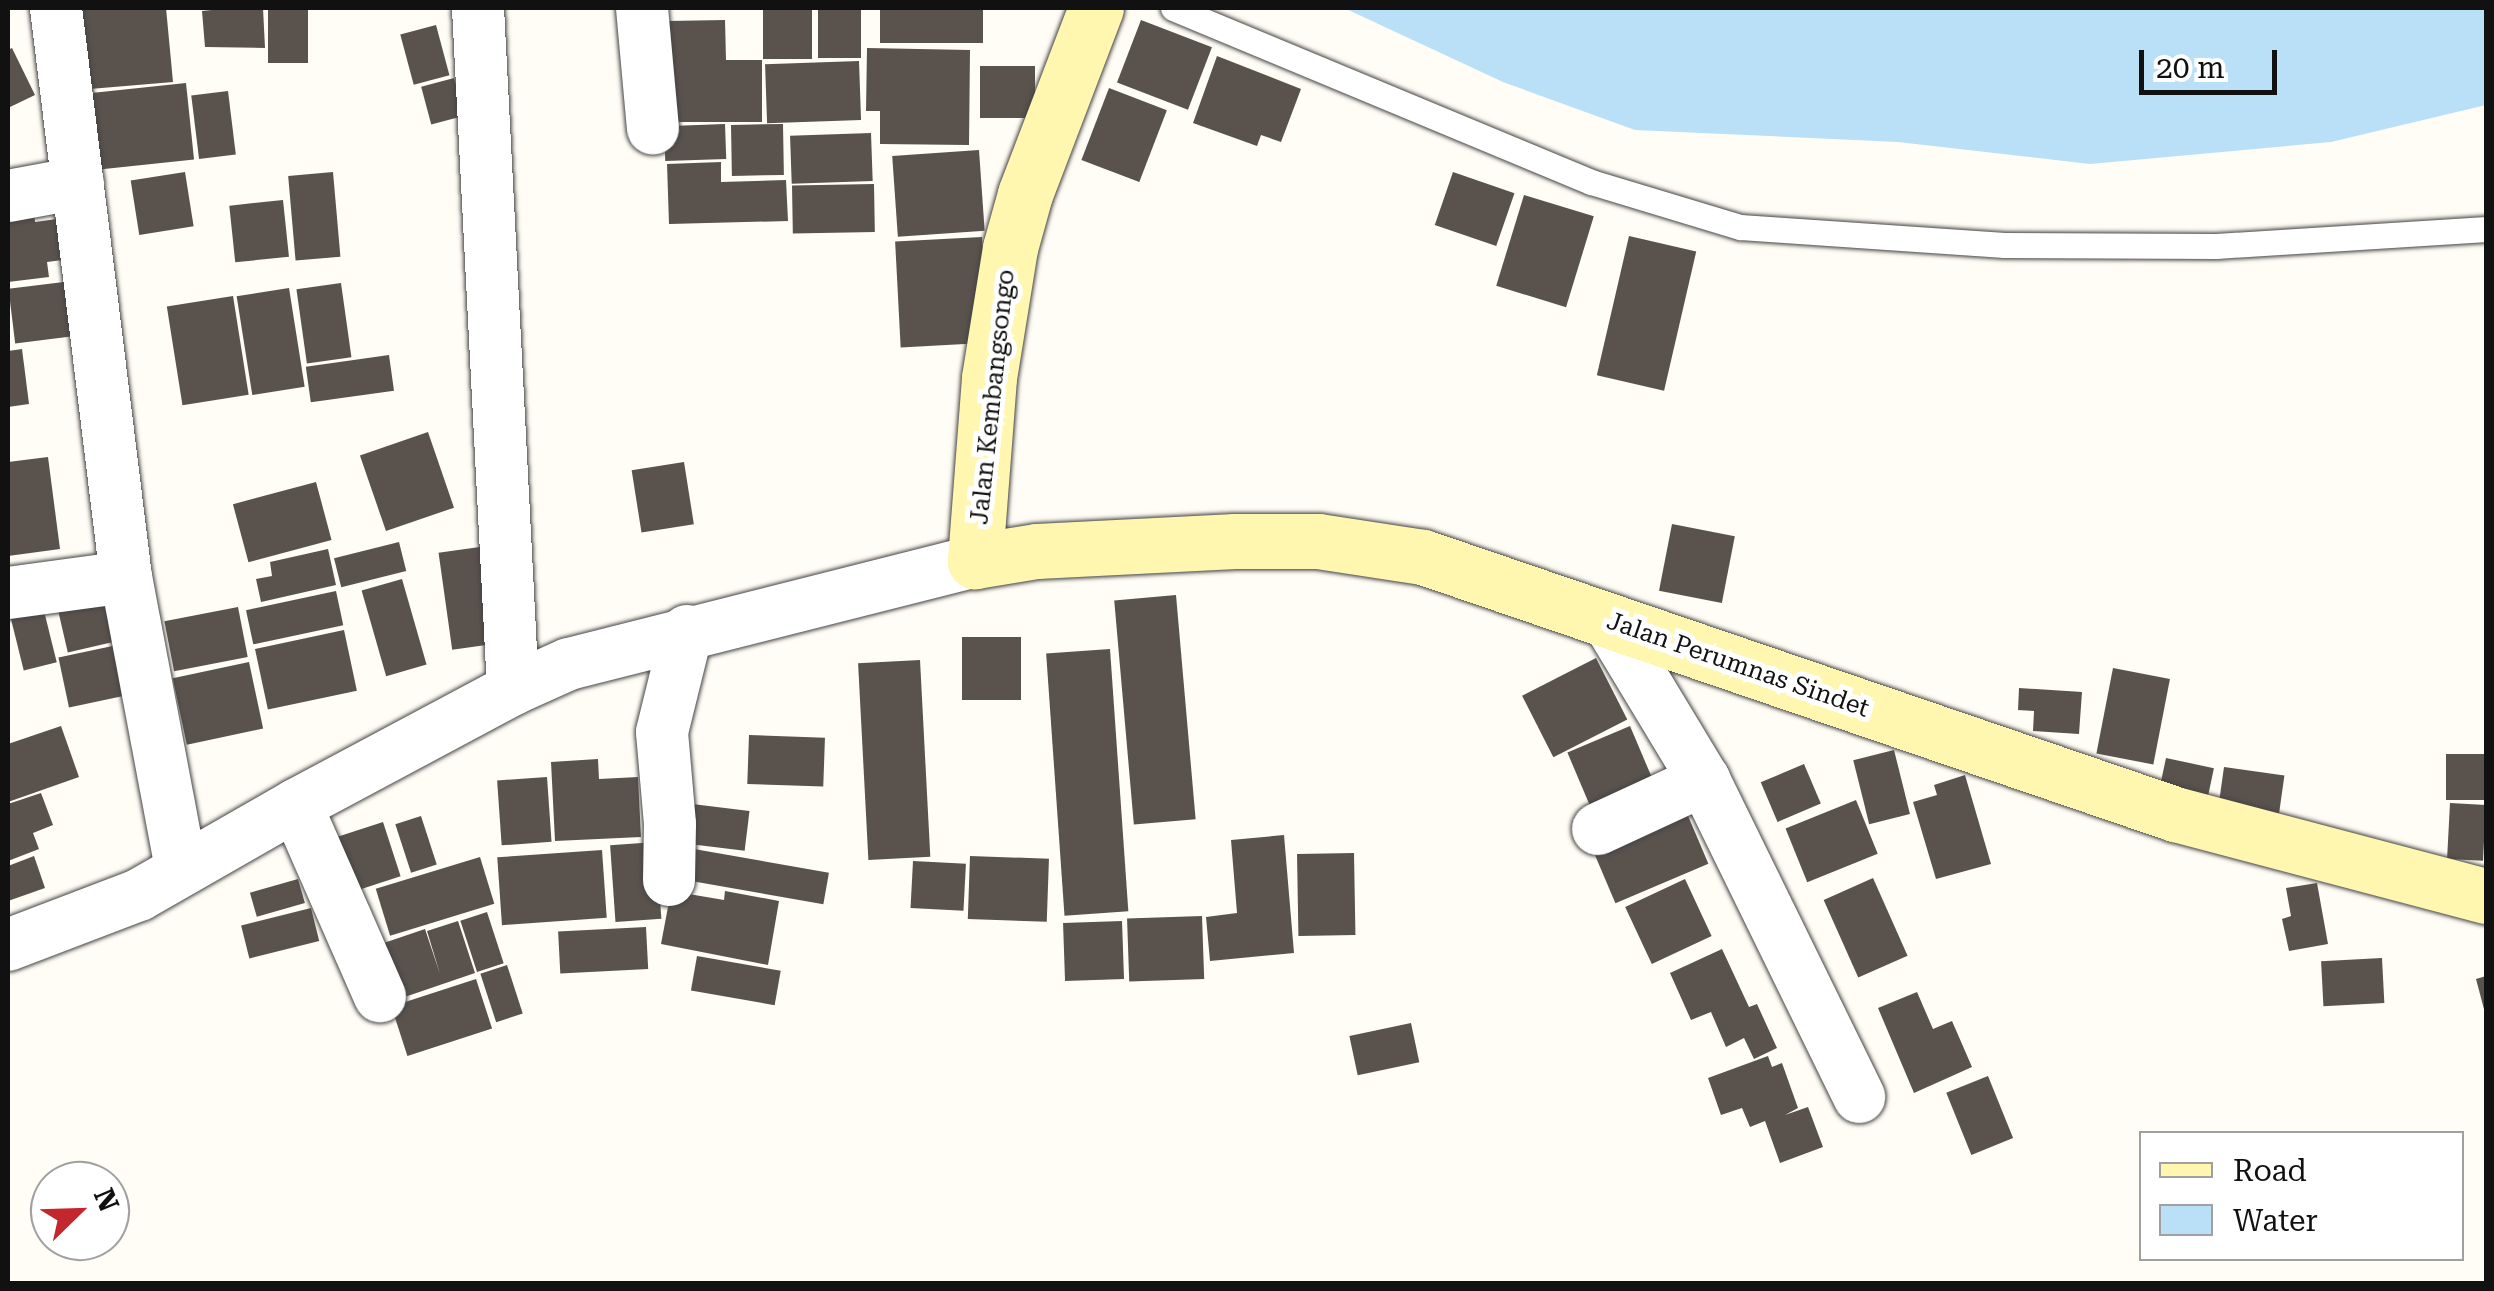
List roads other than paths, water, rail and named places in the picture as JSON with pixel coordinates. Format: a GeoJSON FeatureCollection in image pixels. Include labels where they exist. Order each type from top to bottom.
{"type":"FeatureCollection","features":[{"type":"Feature","properties":{"kind":"street"},"geometry":{"type":"LineString","coordinates":[[56,8],[126,577],[182,869]]}},
{"type":"Feature","properties":{"kind":"street"},"geometry":{"type":"LineString","coordinates":[[478,8],[513,689]]}},
{"type":"Feature","properties":{"kind":"street"},"geometry":{"type":"LineString","coordinates":[[642,8],[652,128]]}},
{"type":"Feature","properties":{"kind":"street","name":"Jalan Kembangsongo"},"geometry":{"type":"LineString","coordinates":[[976,562],[990,378],[1010,248],[1025,194],[1096,8]]}},
{"type":"Feature","properties":{"kind":"street"},"geometry":{"type":"LineString","coordinates":[[8,196],[78,183]]}},
{"type":"Feature","properties":{"kind":"street","name":"Jalan Perumnas Sindet"},"geometry":{"type":"LineString","coordinates":[[976,562],[1038,551],[1215,542],[1370,545],[1423,556],[2175,814],[2486,896]]}},
{"type":"Feature","properties":{"kind":"street"},"geometry":{"type":"LineString","coordinates":[[8,945],[110,909],[513,689],[570,664],[687,631],[976,562]]}},
{"type":"Feature","properties":{"kind":"street"},"geometry":{"type":"LineString","coordinates":[[8,593],[126,577]]}},
{"type":"Feature","properties":{"kind":"street"},"geometry":{"type":"LineString","coordinates":[[1608,621],[1704,780],[1860,1097]]}},
{"type":"Feature","properties":{"kind":"street"},"geometry":{"type":"LineString","coordinates":[[669,880],[670,824],[662,732],[687,631]]}},
{"type":"Feature","properties":{"kind":"street"},"geometry":{"type":"LineString","coordinates":[[1598,829],[1704,780]]}},
{"type":"Feature","properties":{"kind":"street"},"geometry":{"type":"LineString","coordinates":[[296,805],[380,996]]}},
{"type":"Feature","properties":{"kind":"lane"},"geometry":{"type":"LineString","coordinates":[[1173,8],[1591,182],[1740,227],[2004,245],[2196,246],[2486,229]]}},
{"type":"Feature","properties":{"kind":"water"},"geometry":{"type":"Polygon","coordinates":[[[1344,8],[2486,8],[2486,105],[2331,142],[2090,164],[1898,142],[1635,130],[1503,82],[1344,8]]]}}]}
